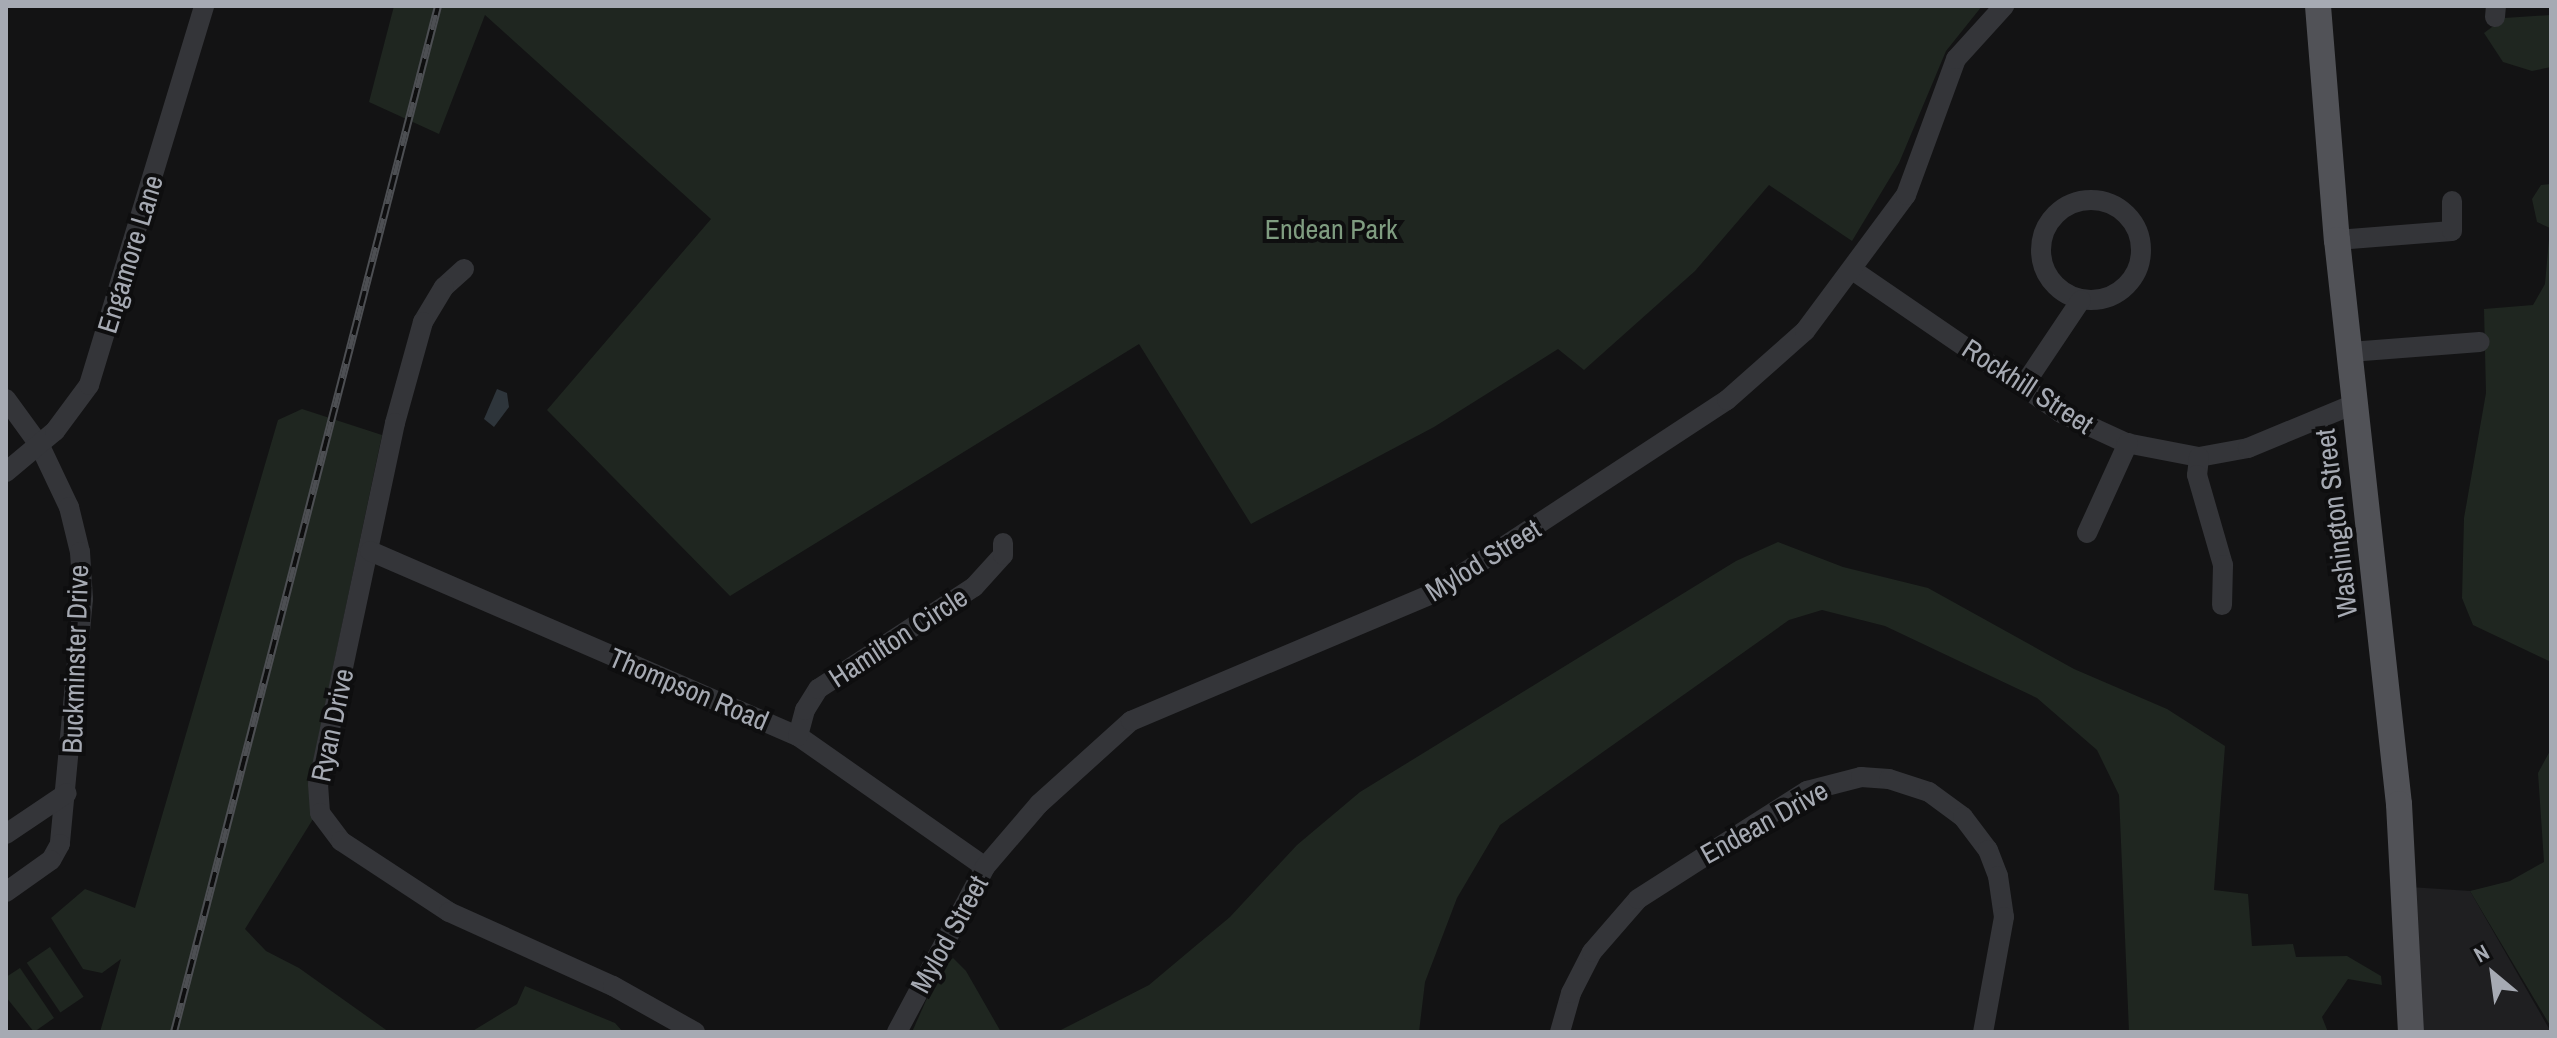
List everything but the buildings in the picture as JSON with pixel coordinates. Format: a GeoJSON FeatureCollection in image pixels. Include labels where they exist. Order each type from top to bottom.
{"type":"FeatureCollection","features":[{"type":"Feature","properties":{"kind":"main road","name":"Washington Street"},"geometry":{"type":"LineString","coordinates":[[2318,6],[2337,240],[2399,804],[2411,1032]]}},
{"type":"Feature","properties":{"kind":"street","name":"Engamore Lane"},"geometry":{"type":"LineString","coordinates":[[6,472],[40,446],[74,409],[97,367],[204,6]]}},
{"type":"Feature","properties":{"kind":"street","name":"Mylod Street"},"geometry":{"type":"LineString","coordinates":[[897,1032],[985,867],[1050,794],[1131,721],[1430,595],[1477,568],[1727,400],[1805,331],[1854,271],[1906,195],[1956,59],[2004,6]]}},
{"type":"Feature","properties":{"kind":"street"},"geometry":{"type":"LineString","coordinates":[[2024,385],[2081,300],[2115,294],[2138,268],[2142,251],[2131,219],[2102,200],[2086,200],[2057,213],[2041,240],[2045,271],[2066,294],[2081,300]]}},
{"type":"Feature","properties":{"kind":"street"},"geometry":{"type":"LineString","coordinates":[[2337,240],[2452,231],[2452,201]]}},
{"type":"Feature","properties":{"kind":"street","name":"Ryan Drive"},"geometry":{"type":"LineString","coordinates":[[464,269],[444,287],[423,322],[395,423],[318,784],[325,824],[345,845],[449,912],[613,986],[695,1032]]}},
{"type":"Feature","properties":{"kind":"street","name":"Rockhill Street"},"geometry":{"type":"LineString","coordinates":[[1854,271],[2061,413],[2128,443],[2199,457],[2248,448],[2354,404]]}},
{"type":"Feature","properties":{"kind":"street"},"geometry":{"type":"LineString","coordinates":[[2350,352],[2480,342]]}},
{"type":"Feature","properties":{"kind":"street","name":"Buckminster Drive"},"geometry":{"type":"LineString","coordinates":[[6,399],[40,446],[69,507],[82,576],[67,793],[57,853],[6,892]]}},
{"type":"Feature","properties":{"kind":"street"},"geometry":{"type":"LineString","coordinates":[[2087,533],[2128,443]]}},
{"type":"Feature","properties":{"kind":"street"},"geometry":{"type":"LineString","coordinates":[[2199,457],[2197,475],[2223,565],[2222,605]]}},
{"type":"Feature","properties":{"kind":"street","name":"Hamilton Circle"},"geometry":{"type":"LineString","coordinates":[[798,736],[818,689],[974,587],[1003,555],[1003,543]]}},
{"type":"Feature","properties":{"kind":"street","name":"Thompson Road"},"geometry":{"type":"LineString","coordinates":[[370,551],[798,736],[985,867]]}},
{"type":"Feature","properties":{"kind":"street","name":"Endean Drive"},"geometry":{"type":"LineString","coordinates":[[1560,1032],[1571,993],[1592,952],[1638,899],[1807,791],[1847,779],[1875,777],[1916,787],[1952,807],[1981,838],[1994,863],[2004,917],[1983,1032]]}},
{"type":"Feature","properties":{"kind":"street","name":"Buckminster Drive"},"geometry":{"type":"LineString","coordinates":[[6,834],[67,793]]}},
{"type":"Feature","properties":{"kind":"shaded area"},"geometry":{"type":"Polygon","coordinates":[[[497,389],[507,393],[509,407],[494,427],[484,419],[497,389]]]}},
{"type":"Feature","properties":{"kind":"shaded area"},"geometry":{"type":"Polygon","coordinates":[[[2410,887],[2470,891],[2551,1032],[2412,1032],[2410,887]]]}},
{"type":"Feature","properties":{"kind":"green space","name":"Endean Park"},"geometry":{"type":"Polygon","coordinates":[[[394,6],[1982,6],[1946,51],[1899,163],[1852,241],[1769,185],[1695,271],[1584,370],[1558,349],[1434,427],[1251,524],[1139,344],[730,596],[547,410],[711,219],[485,15],[439,134],[369,102],[394,6]]]}},
{"type":"Feature","properties":{"kind":"green space"},"geometry":{"type":"Polygon","coordinates":[[[2551,15],[2551,67],[2532,71],[2503,62],[2484,33],[2504,18],[2551,15]]]}},
{"type":"Feature","properties":{"kind":"green space"},"geometry":{"type":"Polygon","coordinates":[[[2551,184],[2551,662],[2473,625],[2462,598],[2464,518],[2486,393],[2484,309],[2533,305],[2545,284],[2550,228],[2537,222],[2532,199],[2541,185],[2551,184]]]}},
{"type":"Feature","properties":{"kind":"green space"},"geometry":{"type":"Polygon","coordinates":[[[302,409],[382,435],[318,739],[313,819],[245,929],[266,951],[299,968],[389,1032],[100,1032],[121,959],[102,973],[83,969],[51,918],[85,889],[135,908],[278,420],[302,409]]]}},
{"type":"Feature","properties":{"kind":"green space"},"geometry":{"type":"Polygon","coordinates":[[[1778,542],[1843,567],[1928,588],[2074,669],[2167,709],[2225,746],[2214,890],[2248,894],[2252,946],[2293,944],[2296,957],[2347,956],[2381,976],[2382,985],[2348,979],[2322,1017],[2328,1032],[2129,1032],[2119,795],[2097,750],[2037,698],[1885,626],[1822,610],[1789,620],[1500,825],[1457,898],[1425,982],[1419,1032],[1057,1032],[1149,985],[1230,917],[1297,845],[1360,792],[1736,561],[1778,542]]]}},
{"type":"Feature","properties":{"kind":"green space"},"geometry":{"type":"Polygon","coordinates":[[[2551,749],[2551,1027],[2470,891],[2510,881],[2544,862],[2538,773],[2551,749]]]}},
{"type":"Feature","properties":{"kind":"green space"},"geometry":{"type":"Polygon","coordinates":[[[50,947],[84,997],[60,1012],[27,963],[50,947]]]}},
{"type":"Feature","properties":{"kind":"green space"},"geometry":{"type":"Polygon","coordinates":[[[953,958],[966,971],[1001,1032],[912,1032],[940,969],[953,958]]]}},
{"type":"Feature","properties":{"kind":"green space"},"geometry":{"type":"Polygon","coordinates":[[[20,968],[54,1018],[34,1032],[6,997],[6,977],[20,968]]]}},
{"type":"Feature","properties":{"kind":"green space"},"geometry":{"type":"Polygon","coordinates":[[[525,986],[615,1023],[623,1032],[471,1032],[517,1004],[525,986]]]}},
{"type":"Feature","properties":{"kind":"railway"},"geometry":{"type":"LineString","coordinates":[[174,1032],[438,6]]}}]}
